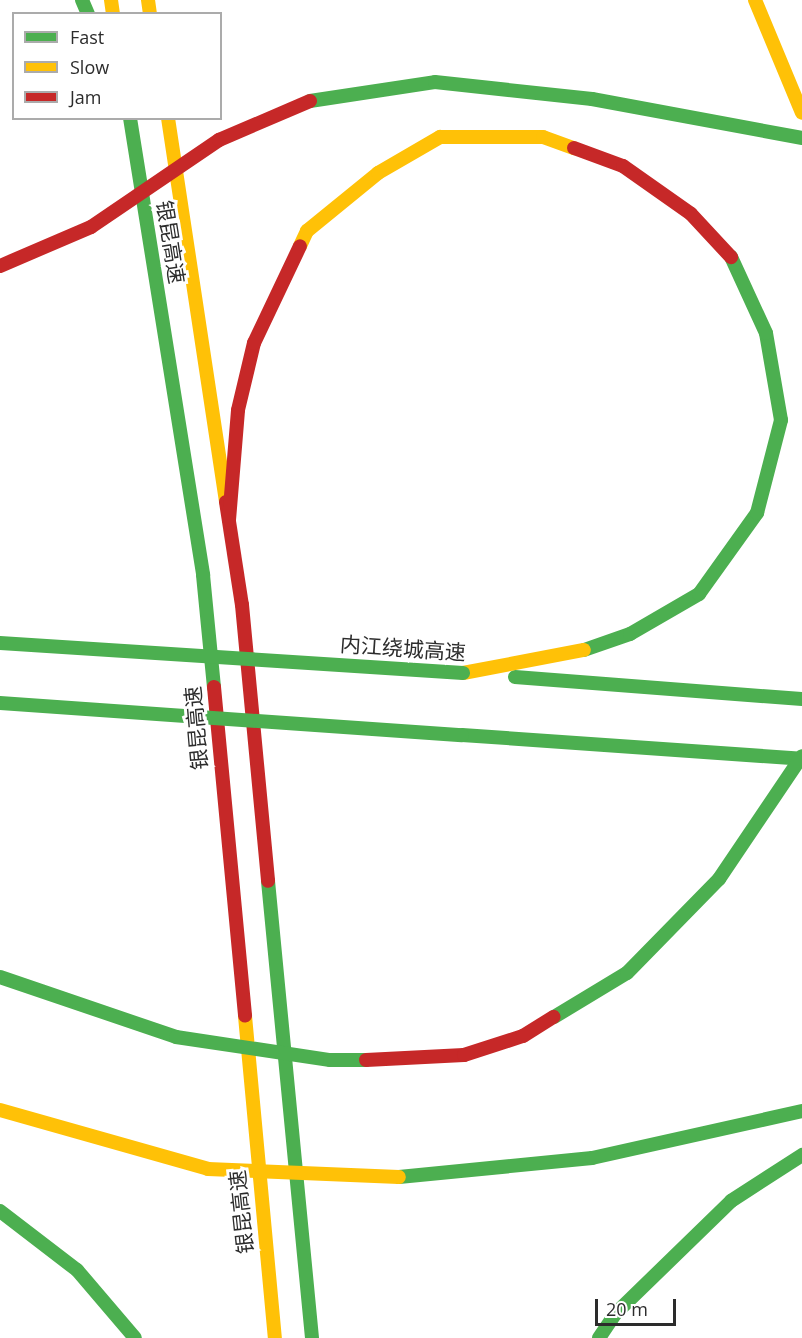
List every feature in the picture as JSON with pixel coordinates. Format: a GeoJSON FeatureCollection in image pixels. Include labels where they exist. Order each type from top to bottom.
{"type":"FeatureCollection","features":[{"type":"Feature","properties":{"kind":"highway"},"geometry":{"type":"LineString","coordinates":[[755,0],[802,113]]}},
{"type":"Feature","properties":{"kind":"highway"},"geometry":{"type":"LineString","coordinates":[[0,266],[91,227],[219,140],[310,101],[435,82],[592,99],[802,138]]}},
{"type":"Feature","properties":{"kind":"highway","name":"银昆高速"},"geometry":{"type":"LineString","coordinates":[[128,120],[203,575],[275,1338]]}},
{"type":"Feature","properties":{"kind":"highway","name":"银昆高速"},"geometry":{"type":"LineString","coordinates":[[168,120],[242,605],[312,1338]]}},
{"type":"Feature","properties":{"kind":"highway"},"geometry":{"type":"LineString","coordinates":[[230,520],[238,410],[254,343],[308,231],[378,173],[440,136],[543,137],[623,166],[691,214],[738,265],[766,333],[781,420],[758,513],[699,594],[630,634],[567,656],[463,673]]}},
{"type":"Feature","properties":{"kind":"highway","name":"内江绕城高速"},"geometry":{"type":"LineString","coordinates":[[0,643],[463,673],[802,699]]}},
{"type":"Feature","properties":{"kind":"highway"},"geometry":{"type":"LineString","coordinates":[[0,703],[802,758]]}},
{"type":"Feature","properties":{"kind":"highway"},"geometry":{"type":"LineString","coordinates":[[0,977],[176,1037],[330,1059],[417,1061],[464,1055],[523,1036],[627,973],[719,879],[802,758]]}},
{"type":"Feature","properties":{"kind":"highway"},"geometry":{"type":"LineString","coordinates":[[0,1110],[208,1169],[389,1178],[592,1158],[802,1111]]}},
{"type":"Feature","properties":{"kind":"highway"},"geometry":{"type":"LineString","coordinates":[[598,1338],[616,1313],[732,1201],[802,1155]]}},
{"type":"Feature","properties":{"kind":"highway"},"geometry":{"type":"LineString","coordinates":[[0,1211],[78,1270],[135,1338]]}},
{"type":"Feature","properties":{"kind":"traffic: fast"},"geometry":{"type":"LineString","coordinates":[[82,0],[87,12]]}},
{"type":"Feature","properties":{"kind":"traffic: fast"},"geometry":{"type":"LineString","coordinates":[[310,101],[435,82],[592,99],[802,138]]}},
{"type":"Feature","properties":{"kind":"traffic: fast"},"geometry":{"type":"LineString","coordinates":[[130,120],[203,575],[214,687]]}},
{"type":"Feature","properties":{"kind":"traffic: fast"},"geometry":{"type":"LineString","coordinates":[[584,650],[630,634],[699,594],[757,513],[781,420],[766,333],[731,257]]}},
{"type":"Feature","properties":{"kind":"traffic: fast"},"geometry":{"type":"LineString","coordinates":[[0,643],[463,673]]}},
{"type":"Feature","properties":{"kind":"traffic: fast"},"geometry":{"type":"LineString","coordinates":[[515,677],[802,699]]}},
{"type":"Feature","properties":{"kind":"traffic: fast"},"geometry":{"type":"LineString","coordinates":[[0,703],[462,735]]}},
{"type":"Feature","properties":{"kind":"traffic: fast"},"geometry":{"type":"LineString","coordinates":[[462,735],[802,759]]}},
{"type":"Feature","properties":{"kind":"traffic: fast"},"geometry":{"type":"LineString","coordinates":[[554,1017],[627,973],[719,879],[802,756]]}},
{"type":"Feature","properties":{"kind":"traffic: fast"},"geometry":{"type":"LineString","coordinates":[[268,881],[312,1338]]}},
{"type":"Feature","properties":{"kind":"traffic: fast"},"geometry":{"type":"LineString","coordinates":[[0,977],[176,1037],[330,1060],[366,1060]]}},
{"type":"Feature","properties":{"kind":"traffic: fast"},"geometry":{"type":"LineString","coordinates":[[399,1177],[592,1158],[802,1111]]}},
{"type":"Feature","properties":{"kind":"traffic: fast"},"geometry":{"type":"LineString","coordinates":[[599,1338],[616,1313],[731,1201],[802,1155]]}},
{"type":"Feature","properties":{"kind":"traffic: fast"},"geometry":{"type":"LineString","coordinates":[[0,1211],[77,1270],[135,1338]]}},
{"type":"Feature","properties":{"kind":"traffic: slow"},"geometry":{"type":"LineString","coordinates":[[111,0],[113,12]]}},
{"type":"Feature","properties":{"kind":"traffic: slow"},"geometry":{"type":"LineString","coordinates":[[148,0],[150,12]]}},
{"type":"Feature","properties":{"kind":"traffic: slow"},"geometry":{"type":"LineString","coordinates":[[755,0],[802,113]]}},
{"type":"Feature","properties":{"kind":"traffic: slow"},"geometry":{"type":"LineString","coordinates":[[168,120],[226,502]]}},
{"type":"Feature","properties":{"kind":"traffic: slow"},"geometry":{"type":"LineString","coordinates":[[300,246],[307,231],[378,173],[440,137],[543,137],[574,148]]}},
{"type":"Feature","properties":{"kind":"traffic: slow"},"geometry":{"type":"LineString","coordinates":[[463,673],[584,650]]}},
{"type":"Feature","properties":{"kind":"traffic: slow"},"geometry":{"type":"LineString","coordinates":[[245,1016],[275,1338]]}},
{"type":"Feature","properties":{"kind":"traffic: slow"},"geometry":{"type":"LineString","coordinates":[[0,1110],[208,1169],[399,1177]]}},
{"type":"Feature","properties":{"kind":"traffic: jam"},"geometry":{"type":"LineString","coordinates":[[91,227],[219,140],[310,101]]}},
{"type":"Feature","properties":{"kind":"traffic: jam"},"geometry":{"type":"LineString","coordinates":[[574,148],[623,166],[691,214],[731,257]]}},
{"type":"Feature","properties":{"kind":"traffic: jam"},"geometry":{"type":"LineString","coordinates":[[0,266],[91,227]]}},
{"type":"Feature","properties":{"kind":"traffic: jam"},"geometry":{"type":"LineString","coordinates":[[229,520],[238,410],[254,343],[300,246]]}},
{"type":"Feature","properties":{"kind":"traffic: jam"},"geometry":{"type":"LineString","coordinates":[[226,502],[242,605],[268,881]]}},
{"type":"Feature","properties":{"kind":"traffic: jam"},"geometry":{"type":"LineString","coordinates":[[214,687],[245,1016]]}},
{"type":"Feature","properties":{"kind":"traffic: jam"},"geometry":{"type":"LineString","coordinates":[[366,1060],[464,1055],[523,1036],[554,1017]]}}]}
